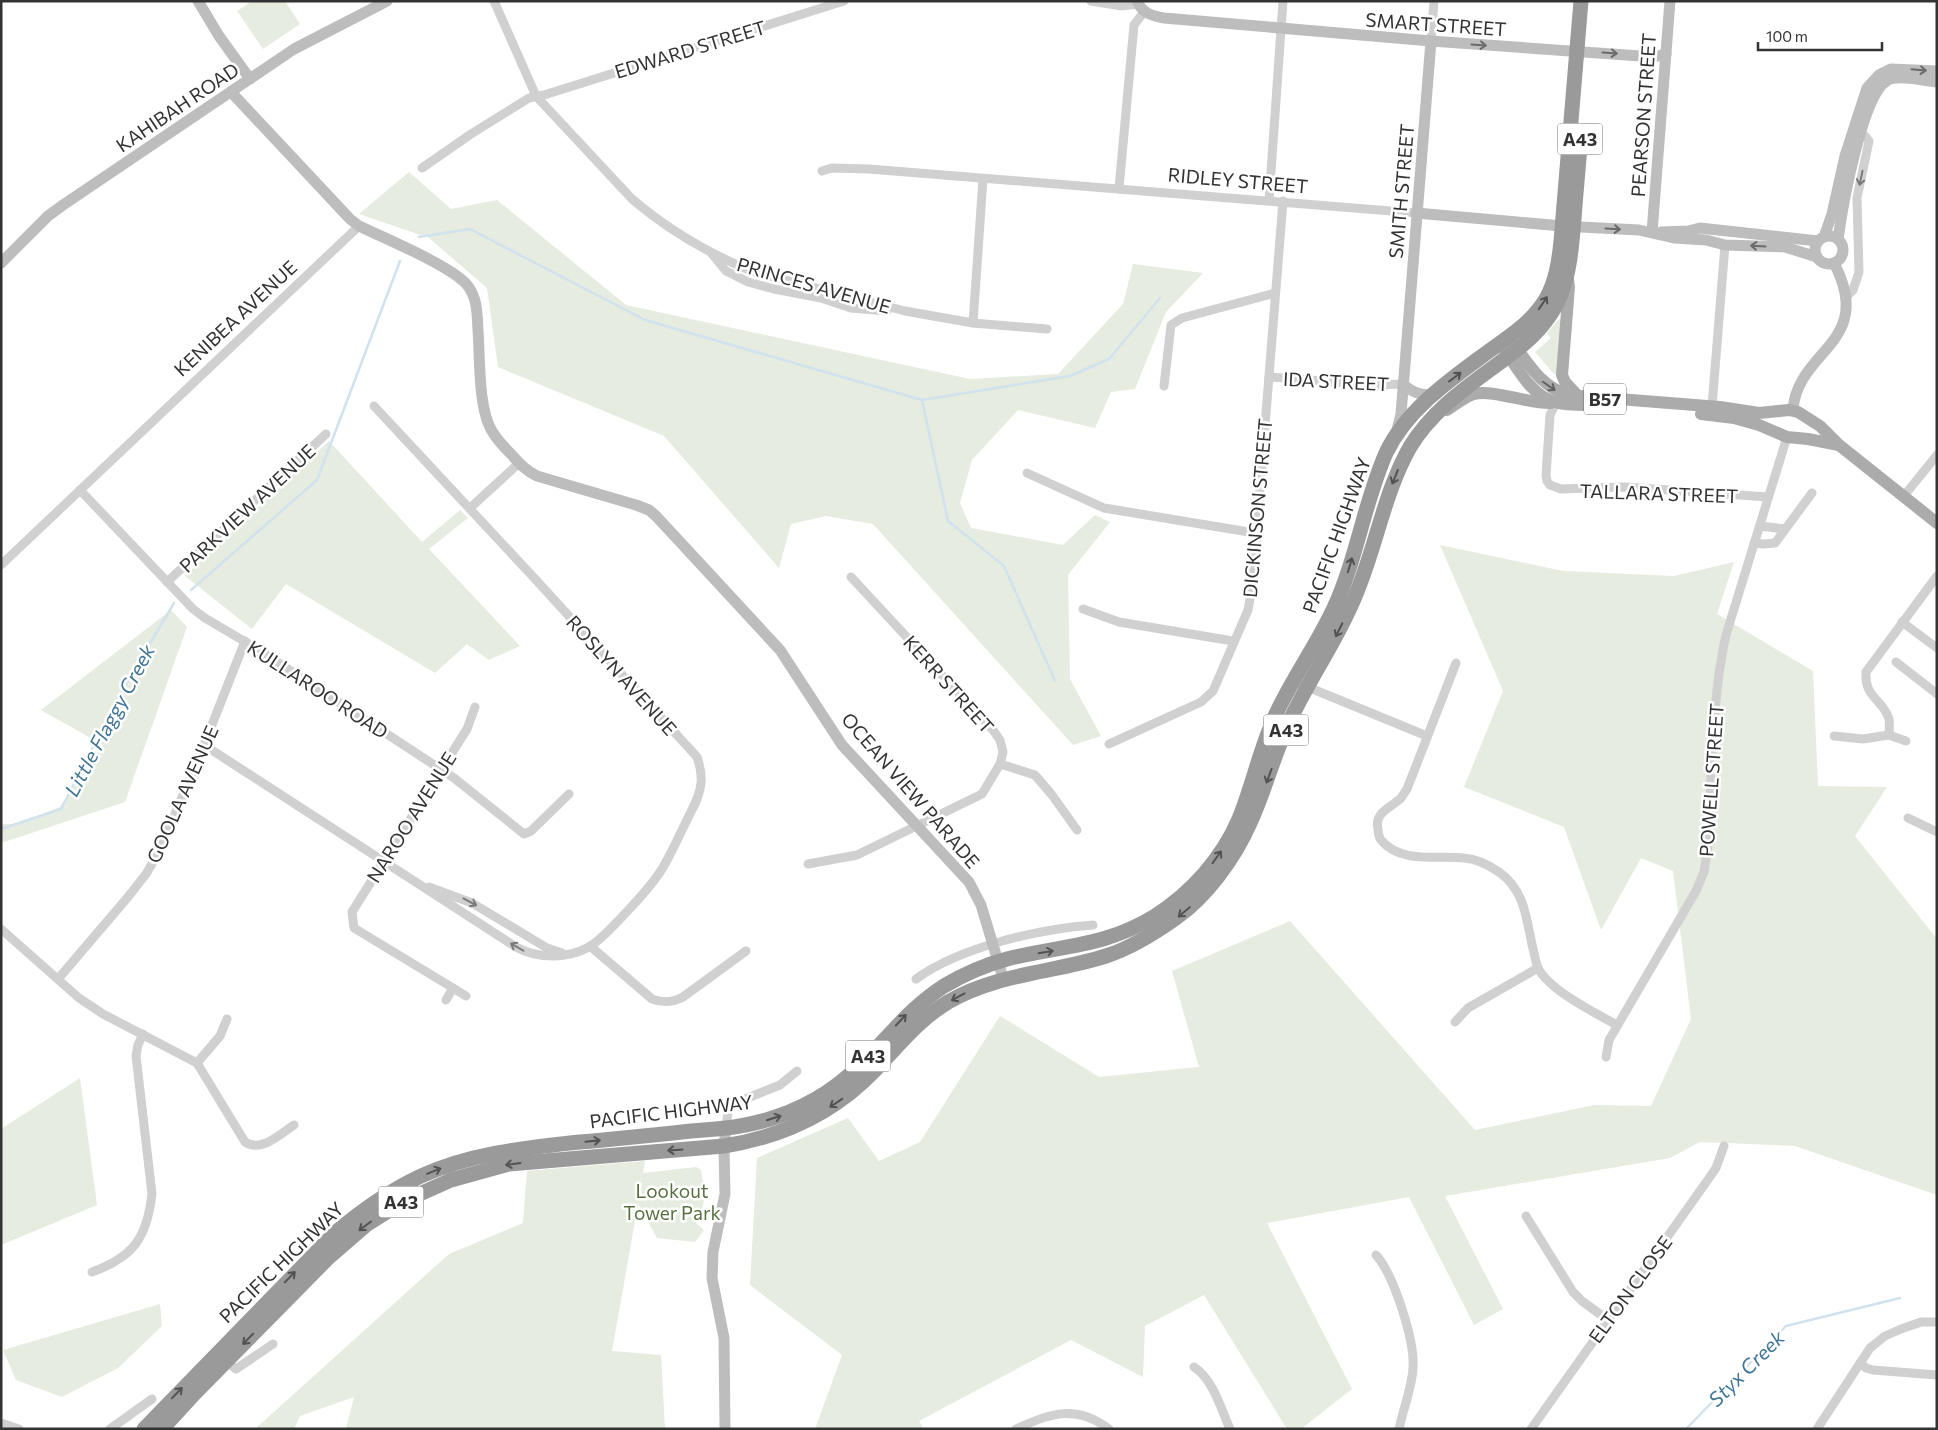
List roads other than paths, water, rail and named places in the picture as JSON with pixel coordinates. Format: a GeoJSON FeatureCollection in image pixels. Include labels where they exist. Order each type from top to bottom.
{"type":"FeatureCollection","features":[{"type":"Feature","properties":{"kind":"highway","name":"PACIFIC HIGHWAY"},"geometry":{"type":"LineString","coordinates":[[1581,1],[1582,51]]}},
{"type":"Feature","properties":{"kind":"highway","name":"PACIFIC HIGHWAY"},"geometry":{"type":"LineString","coordinates":[[144,1429],[334,1233],[380,1199],[418,1178],[462,1161],[504,1151],[726,1128],[761,1122],[781,1115],[820,1096],[838,1084],[857,1068],[908,1013],[928,997],[972,972],[998,962],[1110,938],[1143,923],[1180,898],[1212,864],[1237,824],[1264,744],[1277,713],[1335,607],[1348,572],[1376,476],[1396,436],[1413,414],[1434,395],[1541,328],[1552,314],[1562,294],[1568,277],[1568,226],[1582,51],[1590,1]]}},
{"type":"Feature","properties":{"kind":"highway","name":"PACIFIC HIGHWAY"},"geometry":{"type":"LineString","coordinates":[[162,1429],[346,1241],[382,1214],[426,1190],[468,1174],[509,1164],[724,1146],[769,1136],[804,1122],[857,1087],[874,1072],[909,1032],[934,1012],[978,987],[1003,978],[1108,955],[1154,932],[1178,917],[1191,906],[1210,887],[1238,848],[1250,824],[1291,718],[1331,646],[1356,594],[1399,468],[1412,444],[1445,406],[1509,347],[1534,315],[1548,295],[1568,226]]}},
{"type":"Feature","properties":{"kind":"main road"},"geometry":{"type":"LineString","coordinates":[[1568,277],[1569,288],[1562,376],[1578,396]]}},
{"type":"Feature","properties":{"kind":"main road","name":"B57"},"geometry":{"type":"LineString","coordinates":[[1509,347],[1540,379],[1559,392],[1578,396],[1712,406],[1759,413],[1793,412],[1820,426],[1839,445],[1937,523]]}},
{"type":"Feature","properties":{"kind":"main road","name":"B57"},"geometry":{"type":"LineString","coordinates":[[1509,347],[1537,393],[1545,399],[1556,403],[1734,418],[1786,436],[1839,445]]}},
{"type":"Feature","properties":{"kind":"main road"},"geometry":{"type":"LineString","coordinates":[[1431,420],[1471,395],[1480,393],[1490,393],[1529,402],[1556,403]]}},
{"type":"Feature","properties":{"kind":"main road"},"geometry":{"type":"LineString","coordinates":[[1793,412],[1804,420],[1804,430],[1801,434],[1786,436],[1777,428],[1778,419],[1793,412]]}},
{"type":"Feature","properties":{"kind":"street"},"geometry":{"type":"LineString","coordinates":[[198,1],[219,36],[250,79]]}},
{"type":"Feature","properties":{"kind":"street","name":"KAHIBAH ROAD"},"geometry":{"type":"LineString","coordinates":[[1,263],[48,216],[63,205],[294,49],[387,1]]}},
{"type":"Feature","properties":{"kind":"street","name":"PRINCES AVENUE"},"geometry":{"type":"LineString","coordinates":[[494,1],[536,96],[632,199],[649,214],[710,251],[751,271],[905,311],[973,323],[1047,329]]}},
{"type":"Feature","properties":{"kind":"street","name":"EDWARD STREET"},"geometry":{"type":"LineString","coordinates":[[422,168],[471,134],[529,98],[844,1]]}},
{"type":"Feature","properties":{"kind":"street"},"geometry":{"type":"LineString","coordinates":[[1091,1],[1122,6],[1139,6],[1134,25],[1119,188]]}},
{"type":"Feature","properties":{"kind":"street"},"geometry":{"type":"LineString","coordinates":[[1269,200],[1283,1]]}},
{"type":"Feature","properties":{"kind":"street","name":"SMITH STREET"},"geometry":{"type":"LineString","coordinates":[[1396,436],[1401,414],[1434,1]]}},
{"type":"Feature","properties":{"kind":"street","name":"PEARSON STREET"},"geometry":{"type":"LineString","coordinates":[[1652,232],[1670,1]]}},
{"type":"Feature","properties":{"kind":"street","name":"SMART STREET"},"geometry":{"type":"LineString","coordinates":[[1139,6],[1152,16],[1164,18],[1281,29],[1656,57],[1666,54]]}},
{"type":"Feature","properties":{"kind":"street"},"geometry":{"type":"LineString","coordinates":[[1937,71],[1891,69],[1878,75],[1868,88],[1845,156],[1832,214],[1821,239],[1815,247],[1817,257],[1824,263],[1834,263],[1840,258],[1843,250],[1838,239],[1848,178],[1861,134],[1878,90],[1886,80],[1899,77],[1937,82]]}},
{"type":"Feature","properties":{"kind":"street"},"geometry":{"type":"LineString","coordinates":[[231,92],[343,212],[359,226]]}},
{"type":"Feature","properties":{"kind":"street"},"geometry":{"type":"LineString","coordinates":[[1845,298],[1853,290],[1859,272],[1857,198],[1869,141],[1866,136],[1861,134]]}},
{"type":"Feature","properties":{"kind":"street","name":"RIDLEY STREET"},"geometry":{"type":"LineString","coordinates":[[822,171],[832,168],[869,169],[1283,201],[1568,226],[1652,232],[1692,231],[1731,241],[1785,247],[1817,257]]}},
{"type":"Feature","properties":{"kind":"street"},"geometry":{"type":"LineString","coordinates":[[973,323],[983,179]]}},
{"type":"Feature","properties":{"kind":"street","name":"DICKINSON STREET"},"geometry":{"type":"LineString","coordinates":[[1109,744],[1201,702],[1214,691],[1233,641],[1248,610],[1252,588],[1283,201]]}},
{"type":"Feature","properties":{"kind":"street","name":"OCEAN VIEW PARADE"},"geometry":{"type":"LineString","coordinates":[[359,226],[444,268],[463,280],[468,286],[477,307],[483,403],[486,419],[491,431],[519,463],[527,471],[537,476],[648,510],[656,516],[780,650],[842,745],[969,882],[981,905],[1003,978]]}},
{"type":"Feature","properties":{"kind":"street","name":"KENIBEA AVENUE"},"geometry":{"type":"LineString","coordinates":[[1,565],[359,226]]}},
{"type":"Feature","properties":{"kind":"street"},"geometry":{"type":"LineString","coordinates":[[1821,239],[1831,236],[1838,239]]}},
{"type":"Feature","properties":{"kind":"street","name":"RIDLEY STREET"},"geometry":{"type":"LineString","coordinates":[[1731,241],[1821,239]]}},
{"type":"Feature","properties":{"kind":"street"},"geometry":{"type":"LineString","coordinates":[[1712,406],[1731,241]]}},
{"type":"Feature","properties":{"kind":"street"},"geometry":{"type":"LineString","coordinates":[[1793,412],[1794,398],[1801,384],[1841,329],[1845,316],[1845,298],[1841,276],[1834,263]]}},
{"type":"Feature","properties":{"kind":"street"},"geometry":{"type":"LineString","coordinates":[[1164,386],[1171,326],[1174,322],[1182,318],[1275,293]]}},
{"type":"Feature","properties":{"kind":"street","name":"IDA STREET"},"geometry":{"type":"LineString","coordinates":[[1269,377],[1377,385],[1403,384]]}},
{"type":"Feature","properties":{"kind":"street"},"geometry":{"type":"LineString","coordinates":[[1403,384],[1412,392],[1420,395],[1434,395]]}},
{"type":"Feature","properties":{"kind":"street","name":"TALLARA STREET"},"geometry":{"type":"LineString","coordinates":[[1556,403],[1550,415],[1546,475],[1546,481],[1550,485],[1567,489],[1626,487],[1768,497]]}},
{"type":"Feature","properties":{"kind":"street","name":"ROSLYN AVENUE"},"geometry":{"type":"LineString","coordinates":[[204,745],[529,954],[543,956],[564,954],[590,946],[609,930],[639,899],[662,869],[699,794],[701,768],[697,757],[470,508],[374,406]]}},
{"type":"Feature","properties":{"kind":"street","name":"PARKVIEW AVENUE"},"geometry":{"type":"LineString","coordinates":[[167,582],[326,434]]}},
{"type":"Feature","properties":{"kind":"street","name":"POWELL STREET"},"geometry":{"type":"LineString","coordinates":[[1606,1057],[1609,1040],[1686,910],[1704,872],[1708,846],[1717,688],[1721,656],[1786,436]]}},
{"type":"Feature","properties":{"kind":"street"},"geometry":{"type":"LineString","coordinates":[[1904,497],[1937,455]]}},
{"type":"Feature","properties":{"kind":"street"},"geometry":{"type":"LineString","coordinates":[[470,508],[519,463]]}},
{"type":"Feature","properties":{"kind":"street"},"geometry":{"type":"LineString","coordinates":[[1027,473],[1104,508],[1255,533]]}},
{"type":"Feature","properties":{"kind":"street","name":"KULLAROO ROAD"},"geometry":{"type":"LineString","coordinates":[[80,490],[167,582],[205,618],[442,769],[524,834],[537,826],[569,794]]}},
{"type":"Feature","properties":{"kind":"street"},"geometry":{"type":"LineString","coordinates":[[1754,543],[1775,543],[1812,493]]}},
{"type":"Feature","properties":{"kind":"street"},"geometry":{"type":"LineString","coordinates":[[1760,526],[1785,529]]}},
{"type":"Feature","properties":{"kind":"street"},"geometry":{"type":"LineString","coordinates":[[1889,735],[1889,719],[1867,688],[1865,682],[1866,672],[1937,576]]}},
{"type":"Feature","properties":{"kind":"street","name":"KERR STREET"},"geometry":{"type":"LineString","coordinates":[[851,577],[993,730],[1000,740],[1003,752],[1000,764]]}},
{"type":"Feature","properties":{"kind":"street"},"geometry":{"type":"LineString","coordinates":[[1083,609],[1119,622],[1233,641]]}},
{"type":"Feature","properties":{"kind":"street"},"geometry":{"type":"LineString","coordinates":[[1902,622],[1937,648]]}},
{"type":"Feature","properties":{"kind":"street","name":"GOOLA AVENUE"},"geometry":{"type":"LineString","coordinates":[[58,979],[146,874],[159,852],[245,642]]}},
{"type":"Feature","properties":{"kind":"street"},"geometry":{"type":"LineString","coordinates":[[1896,662],[1937,694]]}},
{"type":"Feature","properties":{"kind":"street"},"geometry":{"type":"LineString","coordinates":[[1456,663],[1407,789],[1400,799],[1380,814],[1377,826],[1380,838],[1389,847],[1418,858],[1464,858],[1483,862],[1499,872],[1511,883],[1522,898],[1538,968],[1550,982],[1565,994],[1617,1026]]}},
{"type":"Feature","properties":{"kind":"street"},"geometry":{"type":"LineString","coordinates":[[1293,681],[1427,736]]}},
{"type":"Feature","properties":{"kind":"street","name":"NAROO AVENUE"},"geometry":{"type":"LineString","coordinates":[[453,988],[354,928],[351,917],[354,908],[467,729],[474,707]]}},
{"type":"Feature","properties":{"kind":"street"},"geometry":{"type":"LineString","coordinates":[[1834,736],[1863,739],[1889,735],[1906,741]]}},
{"type":"Feature","properties":{"kind":"street"},"geometry":{"type":"LineString","coordinates":[[808,864],[857,855],[982,794],[1000,764],[1035,775],[1077,830]]}},
{"type":"Feature","properties":{"kind":"street"},"geometry":{"type":"LineString","coordinates":[[1908,818],[1936,828]]}},
{"type":"Feature","properties":{"kind":"street","name":"ROSLYN AVENUE"},"geometry":{"type":"LineString","coordinates":[[424,886],[466,900],[547,948],[564,954]]}},
{"type":"Feature","properties":{"kind":"street"},"geometry":{"type":"LineString","coordinates":[[916,979],[940,964],[993,944],[1070,927],[1093,925]]}},
{"type":"Feature","properties":{"kind":"street"},"geometry":{"type":"LineString","coordinates":[[1,929],[79,998],[103,1014],[197,1063],[245,1142],[255,1147],[264,1144],[294,1125]]}},
{"type":"Feature","properties":{"kind":"street"},"geometry":{"type":"LineString","coordinates":[[590,946],[652,999],[660,1002],[677,1001],[746,951]]}},
{"type":"Feature","properties":{"kind":"street"},"geometry":{"type":"LineString","coordinates":[[1455,1022],[1468,1008],[1538,968]]}},
{"type":"Feature","properties":{"kind":"street"},"geometry":{"type":"LineString","coordinates":[[446,1000],[453,988],[466,996]]}},
{"type":"Feature","properties":{"kind":"street"},"geometry":{"type":"LineString","coordinates":[[197,1063],[220,1036],[227,1019]]}},
{"type":"Feature","properties":{"kind":"street"},"geometry":{"type":"LineString","coordinates":[[92,1272],[117,1261],[126,1254],[135,1245],[144,1231],[149,1216],[152,1194],[136,1056],[143,1034]]}},
{"type":"Feature","properties":{"kind":"street"},"geometry":{"type":"LineString","coordinates":[[725,1429],[724,1338],[712,1278],[713,1252],[725,1194],[724,1146],[728,1112],[735,1103],[780,1085],[797,1071]]}},
{"type":"Feature","properties":{"kind":"street","name":"ELTON CLOSE"},"geometry":{"type":"LineString","coordinates":[[1531,1429],[1712,1174],[1724,1146]]}},
{"type":"Feature","properties":{"kind":"street"},"geometry":{"type":"LineString","coordinates":[[1526,1216],[1573,1292],[1608,1320]]}},
{"type":"Feature","properties":{"kind":"street"},"geometry":{"type":"LineString","coordinates":[[1376,1255],[1384,1264],[1390,1276],[1414,1355],[1413,1371],[1399,1429]]}},
{"type":"Feature","properties":{"kind":"street"},"geometry":{"type":"LineString","coordinates":[[1817,1429],[1870,1348],[1885,1336],[1901,1328],[1921,1322],[1937,1322]]}},
{"type":"Feature","properties":{"kind":"street"},"geometry":{"type":"LineString","coordinates":[[226,1362],[236,1369],[273,1344]]}},
{"type":"Feature","properties":{"kind":"street"},"geometry":{"type":"LineString","coordinates":[[1860,1363],[1866,1368],[1873,1370],[1937,1375]]}},
{"type":"Feature","properties":{"kind":"street"},"geometry":{"type":"LineString","coordinates":[[1194,1367],[1201,1372],[1211,1388],[1230,1429]]}},
{"type":"Feature","properties":{"kind":"street"},"geometry":{"type":"LineString","coordinates":[[110,1429],[152,1399]]}},
{"type":"Feature","properties":{"kind":"street"},"geometry":{"type":"LineString","coordinates":[[1016,1429],[1043,1416],[1068,1413],[1091,1418],[1109,1429]]}},
{"type":"Feature","properties":{"kind":"street"},"geometry":{"type":"LineString","coordinates":[[1,1423],[19,1429]]}},
{"type":"Feature","properties":{"kind":"waterway"},"geometry":{"type":"LineString","coordinates":[[419,237],[470,229],[645,320],[922,400],[1070,376],[1109,359],[1160,298]]}},
{"type":"Feature","properties":{"kind":"waterway"},"geometry":{"type":"LineString","coordinates":[[191,590],[317,480],[400,261]]}},
{"type":"Feature","properties":{"kind":"waterway"},"geometry":{"type":"LineString","coordinates":[[922,400],[948,521],[1004,566],[1055,681]]}},
{"type":"Feature","properties":{"kind":"waterway","name":"Little Flaggy Creek"},"geometry":{"type":"LineString","coordinates":[[1,829],[61,809],[124,687],[174,603]]}},
{"type":"Feature","properties":{"kind":"waterway","name":"Styx Creek"},"geometry":{"type":"LineString","coordinates":[[1686,1429],[1786,1326],[1900,1298]]}},
{"type":"Feature","properties":{"kind":"park label","name":"Lookout Tower Park"},"geometry":{"type":"Point","coordinates":[672,1201]}}]}
